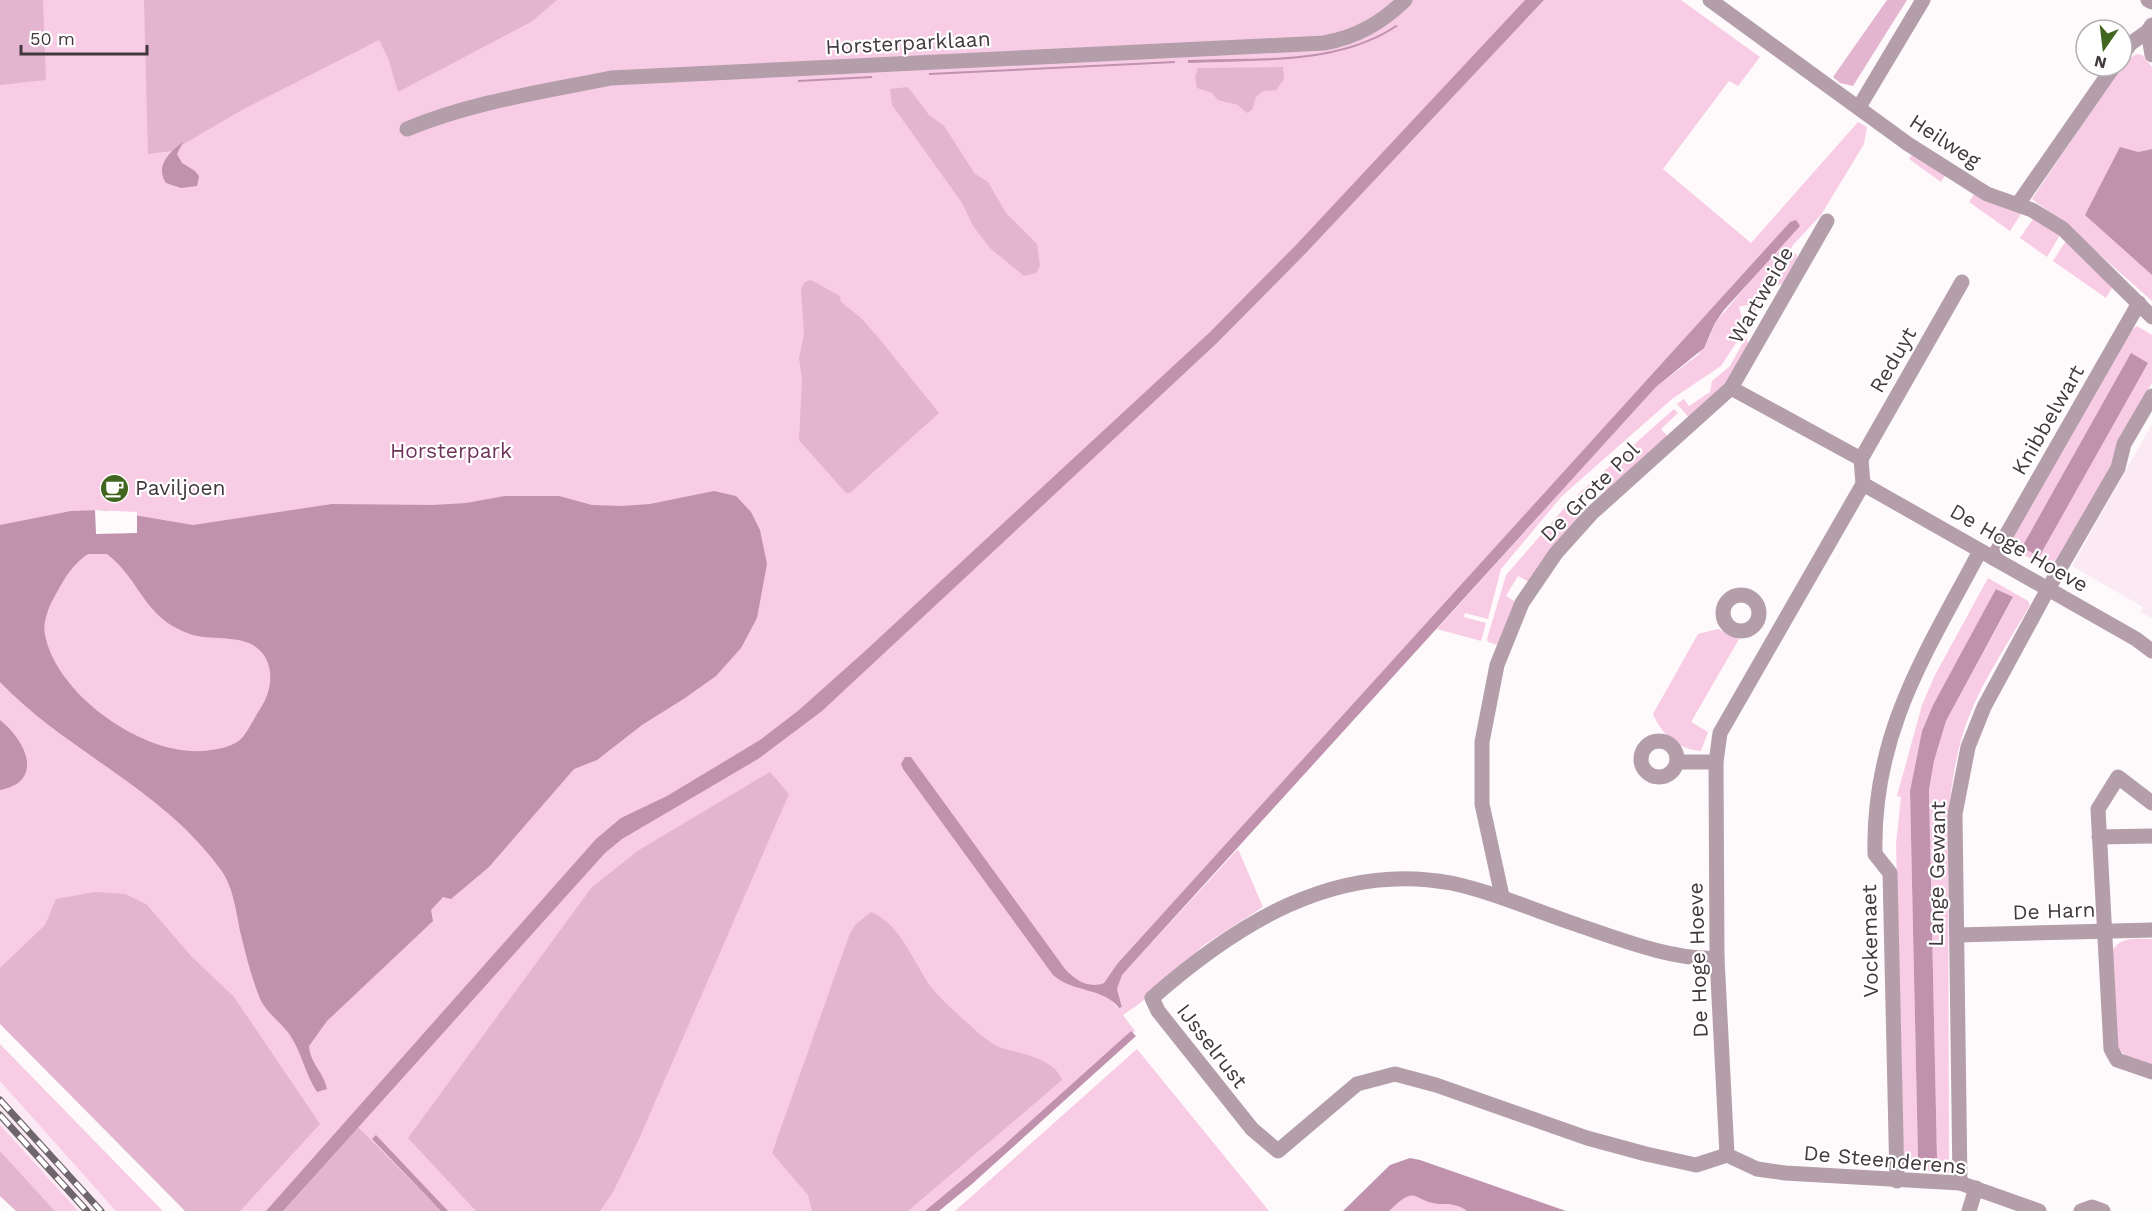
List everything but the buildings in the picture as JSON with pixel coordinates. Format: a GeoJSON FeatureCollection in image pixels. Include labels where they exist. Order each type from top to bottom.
{"type":"FeatureCollection","features":[{"type":"Feature","properties":{"kind":"street","name":"Horsterparklaan"},"geometry":{"type":"LineString","coordinates":[[407,129],[439,116],[546,89],[611,78],[1324,43],[1348,38],[1368,29],[1389,15],[1405,0]]}},
{"type":"Feature","properties":{"kind":"street","name":"Heilweg"},"geometry":{"type":"LineString","coordinates":[[1710,0],[1908,144],[1987,194],[2018,204],[2062,229],[2152,316]]}},
{"type":"Feature","properties":{"kind":"street"},"geometry":{"type":"LineString","coordinates":[[1859,107],[1923,0]]}},
{"type":"Feature","properties":{"kind":"street"},"geometry":{"type":"LineString","coordinates":[[2148,0],[2152,2]]}},
{"type":"Feature","properties":{"kind":"street"},"geometry":{"type":"LineString","coordinates":[[2134,41],[2150,28]]}},
{"type":"Feature","properties":{"kind":"street"},"geometry":{"type":"LineString","coordinates":[[2150,28],[2152,55]]}},
{"type":"Feature","properties":{"kind":"street"},"geometry":{"type":"LineString","coordinates":[[2018,204],[2106,78]]}},
{"type":"Feature","properties":{"kind":"street","name":"Wartweide"},"geometry":{"type":"LineString","coordinates":[[1731,388],[1827,221]]}},
{"type":"Feature","properties":{"kind":"street","name":"Reduyt"},"geometry":{"type":"LineString","coordinates":[[1861,459],[1962,282]]}},
{"type":"Feature","properties":{"kind":"street","name":"Knibbelwart"},"geometry":{"type":"LineString","coordinates":[[1987,554],[2139,303]]}},
{"type":"Feature","properties":{"kind":"street"},"geometry":{"type":"LineString","coordinates":[[1731,388],[1861,459],[1863,484]]}},
{"type":"Feature","properties":{"kind":"street","name":"De Grote Pol"},"geometry":{"type":"LineString","coordinates":[[1502,896],[1482,804],[1482,742],[1487,705],[1497,665],[1522,603],[1556,553],[1592,513],[1731,388]]}},
{"type":"Feature","properties":{"kind":"street","name":"Lange Gewant"},"geometry":{"type":"LineString","coordinates":[[1960,1183],[1955,814],[1968,747],[1984,707],[2048,589],[2118,468],[2124,444],[2152,396]]}},
{"type":"Feature","properties":{"kind":"street","name":"De Hoge Hoeve"},"geometry":{"type":"LineString","coordinates":[[1727,1155],[1717,958],[1716,762],[1720,733],[1863,484],[2136,639],[2152,651]]}},
{"type":"Feature","properties":{"kind":"street","name":"Vockemaet"},"geometry":{"type":"LineString","coordinates":[[1897,1181],[1890,873],[1875,854],[1877,795],[1885,754],[1900,707],[1987,554]]}},
{"type":"Feature","properties":{"kind":"street"},"geometry":{"type":"LineString","coordinates":[[1757,621],[1777,631]]}},
{"type":"Feature","properties":{"kind":"street"},"geometry":{"type":"LineString","coordinates":[[1677,762],[1716,762]]}},
{"type":"Feature","properties":{"kind":"street"},"geometry":{"type":"LineString","coordinates":[[2152,803],[2118,777],[2098,809],[2111,1049],[2116,1060],[2152,1072]]}},
{"type":"Feature","properties":{"kind":"street"},"geometry":{"type":"LineString","coordinates":[[2099,837],[2152,836]]}},
{"type":"Feature","properties":{"kind":"street","name":"IJsselrust"},"geometry":{"type":"LineString","coordinates":[[1717,958],[1701,959],[1647,946],[1548,914],[1502,896],[1449,883],[1398,879],[1327,890],[1271,911],[1220,942],[1152,998],[1158,1011],[1252,1130],[1278,1151],[1357,1084],[1395,1074],[1436,1085],[1587,1138],[1646,1154],[1696,1165],[1727,1155]]}},
{"type":"Feature","properties":{"kind":"street","name":"De Harn"},"geometry":{"type":"LineString","coordinates":[[1957,935],[2152,930]]}},
{"type":"Feature","properties":{"kind":"street","name":"De Steenderens"},"geometry":{"type":"LineString","coordinates":[[1727,1155],[1757,1169],[1897,1181],[1960,1183],[2039,1211]]}},
{"type":"Feature","properties":{"kind":"street"},"geometry":{"type":"LineString","coordinates":[[1969,1211],[1976,1188]]}},
{"type":"Feature","properties":{"kind":"street"},"geometry":{"type":"LineString","coordinates":[[2081,1211],[2092,1207],[2103,1211]]}},
{"type":"Feature","properties":{"kind":"shaded area"},"geometry":{"type":"Polygon","coordinates":[[[0,0],[43,0],[46,80],[0,85],[0,0]]]}},
{"type":"Feature","properties":{"kind":"shaded area"},"geometry":{"type":"Polygon","coordinates":[[[144,0],[557,0],[531,22],[398,92],[388,58],[379,40],[240,111],[172,151],[148,154],[144,0]]]}},
{"type":"Feature","properties":{"kind":"shaded area"},"geometry":{"type":"Polygon","coordinates":[[[1525,0],[1544,0],[1306,253],[1216,344],[822,711],[758,759],[622,839],[605,853],[283,1211],[266,1211],[596,839],[621,818],[667,796],[760,740],[799,710],[864,652],[1210,332],[1296,245],[1525,0]]]}},
{"type":"Feature","properties":{"kind":"shaded area"},"geometry":{"type":"Polygon","coordinates":[[[1887,0],[1907,0],[1853,86],[1840,83],[1833,77],[1887,0]]]}},
{"type":"Feature","properties":{"kind":"shaded area"},"geometry":{"type":"Polygon","coordinates":[[[1398,26],[1374,39],[1349,49],[1323,55],[1188,63],[1188,60],[1268,58],[1322,53],[1373,38],[1398,26]]]}},
{"type":"Feature","properties":{"kind":"shaded area"},"geometry":{"type":"Polygon","coordinates":[[[1175,61],[1175,63],[929,75],[929,73],[1175,61]]]}},
{"type":"Feature","properties":{"kind":"shaded area"},"geometry":{"type":"Polygon","coordinates":[[[1283,67],[1284,79],[1276,90],[1263,91],[1256,97],[1252,110],[1247,113],[1238,105],[1218,100],[1212,93],[1197,88],[1195,77],[1198,68],[1283,67]]]}},
{"type":"Feature","properties":{"kind":"shaded area"},"geometry":{"type":"Polygon","coordinates":[[[872,76],[872,78],[798,82],[798,80],[872,76]]]}},
{"type":"Feature","properties":{"kind":"shaded area"},"geometry":{"type":"Polygon","coordinates":[[[908,87],[929,115],[944,126],[975,174],[988,182],[1006,213],[1037,244],[1040,266],[1036,273],[1024,276],[990,248],[973,226],[962,203],[892,105],[890,89],[908,87]]]}},
{"type":"Feature","properties":{"kind":"shaded area"},"geometry":{"type":"Polygon","coordinates":[[[183,142],[177,154],[182,163],[199,176],[197,186],[181,188],[166,183],[163,177],[165,160],[183,142]]]}},
{"type":"Feature","properties":{"kind":"shaded area"},"geometry":{"type":"Polygon","coordinates":[[[2120,147],[2138,152],[2152,149],[2152,275],[2085,215],[2120,147]]]}},
{"type":"Feature","properties":{"kind":"shaded area"},"geometry":{"type":"Polygon","coordinates":[[[1796,220],[1800,226],[1724,310],[1715,323],[1704,348],[1656,387],[1122,975],[1117,989],[1122,1007],[1119,1008],[1105,997],[1070,985],[1053,975],[903,769],[901,764],[905,757],[911,757],[1065,969],[1073,977],[1088,984],[1104,983],[1117,964],[1790,222],[1796,220]]]}},
{"type":"Feature","properties":{"kind":"shaded area"},"geometry":{"type":"Polygon","coordinates":[[[811,280],[840,296],[841,302],[861,318],[877,336],[939,413],[850,493],[846,493],[799,440],[802,380],[799,358],[804,334],[801,289],[805,282],[811,280]]]}},
{"type":"Feature","properties":{"kind":"shaded area"},"geometry":{"type":"Polygon","coordinates":[[[2131,353],[2148,363],[2039,557],[2022,547],[2131,353]]]}},
{"type":"Feature","properties":{"kind":"shaded area"},"geometry":{"type":"Polygon","coordinates":[[[2152,424],[2152,618],[2141,612],[2143,607],[2072,566],[2152,424]]]}},
{"type":"Feature","properties":{"kind":"shaded area"},"geometry":{"type":"Polygon","coordinates":[[[714,491],[736,496],[751,512],[760,530],[767,564],[757,618],[741,648],[716,676],[642,725],[597,760],[574,769],[489,867],[451,899],[443,897],[431,910],[433,921],[327,1021],[309,1046],[312,1058],[327,1089],[317,1092],[290,1035],[261,1001],[247,958],[232,893],[221,870],[197,841],[171,816],[143,793],[55,730],[0,682],[0,525],[71,511],[104,510],[193,525],[332,504],[433,505],[466,503],[505,496],[559,496],[592,505],[650,504],[714,491]],[[88,554],[78,562],[70,571],[47,613],[45,635],[53,658],[67,681],[87,702],[110,720],[135,735],[161,745],[187,751],[211,750],[227,747],[238,741],[249,729],[267,696],[270,674],[263,654],[256,647],[239,640],[199,636],[174,627],[152,609],[128,575],[107,554],[88,554]]]}},
{"type":"Feature","properties":{"kind":"shaded area"},"geometry":{"type":"Polygon","coordinates":[[[1996,589],[2013,597],[1946,721],[1934,761],[1929,790],[1937,1158],[1918,1158],[1910,791],[1922,731],[1933,705],[1996,589]]]}},
{"type":"Feature","properties":{"kind":"shaded area"},"geometry":{"type":"Polygon","coordinates":[[[0,720],[23,749],[27,769],[23,778],[14,785],[0,790],[0,720]]]}},
{"type":"Feature","properties":{"kind":"shaded area"},"geometry":{"type":"Polygon","coordinates":[[[770,772],[789,794],[639,1139],[613,1192],[600,1211],[476,1211],[408,1138],[592,887],[639,850],[770,772]]]}},
{"type":"Feature","properties":{"kind":"shaded area"},"geometry":{"type":"Polygon","coordinates":[[[95,892],[125,894],[146,904],[191,956],[234,997],[320,1124],[240,1211],[185,1211],[0,1024],[0,968],[45,925],[56,899],[95,892]]]}},
{"type":"Feature","properties":{"kind":"shaded area"},"geometry":{"type":"Polygon","coordinates":[[[871,912],[890,925],[898,934],[931,987],[974,1029],[997,1046],[1030,1056],[1053,1067],[1062,1080],[908,1211],[812,1211],[808,1195],[772,1153],[849,936],[855,925],[871,912]]]}},
{"type":"Feature","properties":{"kind":"shaded area"},"geometry":{"type":"Polygon","coordinates":[[[1131,1031],[1136,1036],[972,1184],[939,1211],[925,1211],[1003,1146],[1131,1031]]]}},
{"type":"Feature","properties":{"kind":"shaded area"},"geometry":{"type":"Polygon","coordinates":[[[0,1050],[152,1211],[16,1211],[0,1196],[0,1050]]]}},
{"type":"Feature","properties":{"kind":"shaded area"},"geometry":{"type":"Polygon","coordinates":[[[358,1127],[441,1211],[283,1211],[358,1127]]]}},
{"type":"Feature","properties":{"kind":"shaded area"},"geometry":{"type":"Polygon","coordinates":[[[376,1135],[448,1211],[441,1211],[372,1139],[376,1135]]]}},
{"type":"Feature","properties":{"kind":"shaded area"},"geometry":{"type":"Polygon","coordinates":[[[0,1151],[55,1211],[16,1211],[0,1196],[0,1151]]]}},
{"type":"Feature","properties":{"kind":"shaded area"},"geometry":{"type":"Polygon","coordinates":[[[1410,1158],[1566,1211],[1467,1211],[1450,1204],[1439,1204],[1410,1196],[1389,1211],[1343,1211],[1390,1165],[1410,1158]]]}},
{"type":"Feature","properties":{"kind":"green space","name":"Horsterpark"},"geometry":{"type":"Polygon","coordinates":[[[0,0],[1525,0],[1369,169],[1250,293],[841,677],[867,668],[1216,344],[1306,253],[1544,0],[1681,0],[1760,57],[1738,86],[1729,81],[1663,169],[1751,243],[1858,122],[1867,127],[1864,144],[1821,215],[1792,246],[1791,250],[1797,255],[1796,263],[1785,283],[1766,289],[1751,320],[1747,305],[1739,307],[1745,329],[1721,366],[1672,399],[1562,496],[1501,569],[1488,619],[1465,613],[1464,617],[1486,623],[1481,641],[1437,629],[1656,387],[1698,355],[1715,323],[1746,286],[1790,222],[1117,964],[1104,983],[1098,985],[1118,1008],[1122,1006],[1117,989],[1122,975],[1238,849],[1263,907],[1204,945],[1139,1004],[1123,1015],[1135,1031],[936,1211],[204,1211],[0,1003],[0,0]]]}},
{"type":"Feature","properties":{"kind":"green space"},"geometry":{"type":"Polygon","coordinates":[[[2142,55],[2152,67],[2152,149],[2138,152],[2085,214],[2152,275],[2152,301],[2062,221],[2032,199],[2114,78],[2134,78],[2134,56],[2142,55]]]}},
{"type":"Feature","properties":{"kind":"green space"},"geometry":{"type":"Polygon","coordinates":[[[1913,153],[1946,174],[1941,182],[1909,159],[1913,153]]]}},
{"type":"Feature","properties":{"kind":"green space"},"geometry":{"type":"Polygon","coordinates":[[[1976,191],[2023,211],[2010,231],[1969,202],[1976,191]]]}},
{"type":"Feature","properties":{"kind":"green space"},"geometry":{"type":"Polygon","coordinates":[[[2035,216],[2060,235],[2047,257],[2020,238],[2035,216]]]}},
{"type":"Feature","properties":{"kind":"green space"},"geometry":{"type":"Polygon","coordinates":[[[2067,239],[2115,283],[2106,298],[2053,261],[2067,239]]]}},
{"type":"Feature","properties":{"kind":"green space"},"geometry":{"type":"Polygon","coordinates":[[[2137,326],[2152,335],[2152,383],[2123,433],[2114,461],[2051,570],[2008,546],[2132,330],[2137,326]],[[2131,354],[2022,547],[2023,547],[2148,363],[2131,354]]]}},
{"type":"Feature","properties":{"kind":"green space"},"geometry":{"type":"Polygon","coordinates":[[[1746,337],[1749,346],[1728,383],[1690,419],[1677,404],[1684,399],[1689,406],[1710,392],[1712,381],[1730,366],[1746,337]]]}},
{"type":"Feature","properties":{"kind":"green space"},"geometry":{"type":"Polygon","coordinates":[[[1674,409],[1678,413],[1661,429],[1669,438],[1607,494],[1599,485],[1582,500],[1577,495],[1674,409]]]}},
{"type":"Feature","properties":{"kind":"green space"},"geometry":{"type":"Polygon","coordinates":[[[1572,499],[1586,513],[1529,582],[1518,576],[1506,596],[1516,602],[1497,645],[1488,642],[1506,575],[1572,499]]]}},
{"type":"Feature","properties":{"kind":"green space"},"geometry":{"type":"Polygon","coordinates":[[[1988,578],[2028,601],[2030,605],[1974,704],[1957,755],[1951,791],[1948,815],[1949,1173],[1904,1169],[1896,844],[1901,797],[1897,796],[1922,705],[1935,675],[1988,578]],[[1997,589],[1933,705],[1922,731],[1910,791],[1918,1158],[1937,1158],[1929,790],[1934,761],[1946,721],[2013,598],[1997,589]]]}},
{"type":"Feature","properties":{"kind":"green space"},"geometry":{"type":"Polygon","coordinates":[[[1718,629],[1739,639],[1691,722],[1708,732],[1701,751],[1693,750],[1672,740],[1661,728],[1653,714],[1698,634],[1718,629]]]}},
{"type":"Feature","properties":{"kind":"green space"},"geometry":{"type":"Polygon","coordinates":[[[2152,939],[2152,1065],[2126,1056],[2118,1048],[2112,952],[2119,943],[2124,941],[2152,939]]]}},
{"type":"Feature","properties":{"kind":"green space"},"geometry":{"type":"Polygon","coordinates":[[[0,1044],[163,1211],[116,1211],[0,1081],[0,1044]]]}},
{"type":"Feature","properties":{"kind":"green space"},"geometry":{"type":"Polygon","coordinates":[[[1137,1049],[1269,1211],[955,1211],[1137,1049]]]}},
{"type":"Feature","properties":{"kind":"green space"},"geometry":{"type":"Polygon","coordinates":[[[0,1125],[78,1211],[55,1211],[0,1151],[0,1125]]]}},
{"type":"Feature","properties":{"kind":"green space"},"geometry":{"type":"Polygon","coordinates":[[[1393,1179],[1519,1211],[1360,1211],[1393,1179]]]}},
{"type":"Feature","properties":{"kind":"pier"},"geometry":{"type":"Polygon","coordinates":[[[95,510],[137,512],[137,533],[96,534],[95,510]]]}},
{"type":"Feature","properties":{"kind":"railway"},"geometry":{"type":"LineString","coordinates":[[0,1100],[101,1211]]}},
{"type":"Feature","properties":{"kind":"railway"},"geometry":{"type":"LineString","coordinates":[[0,1115],[87,1211]]}},
{"type":"Feature","properties":{"kind":"place","name":"Paviljoen"},"geometry":{"type":"Point","coordinates":[114,488]}}]}
